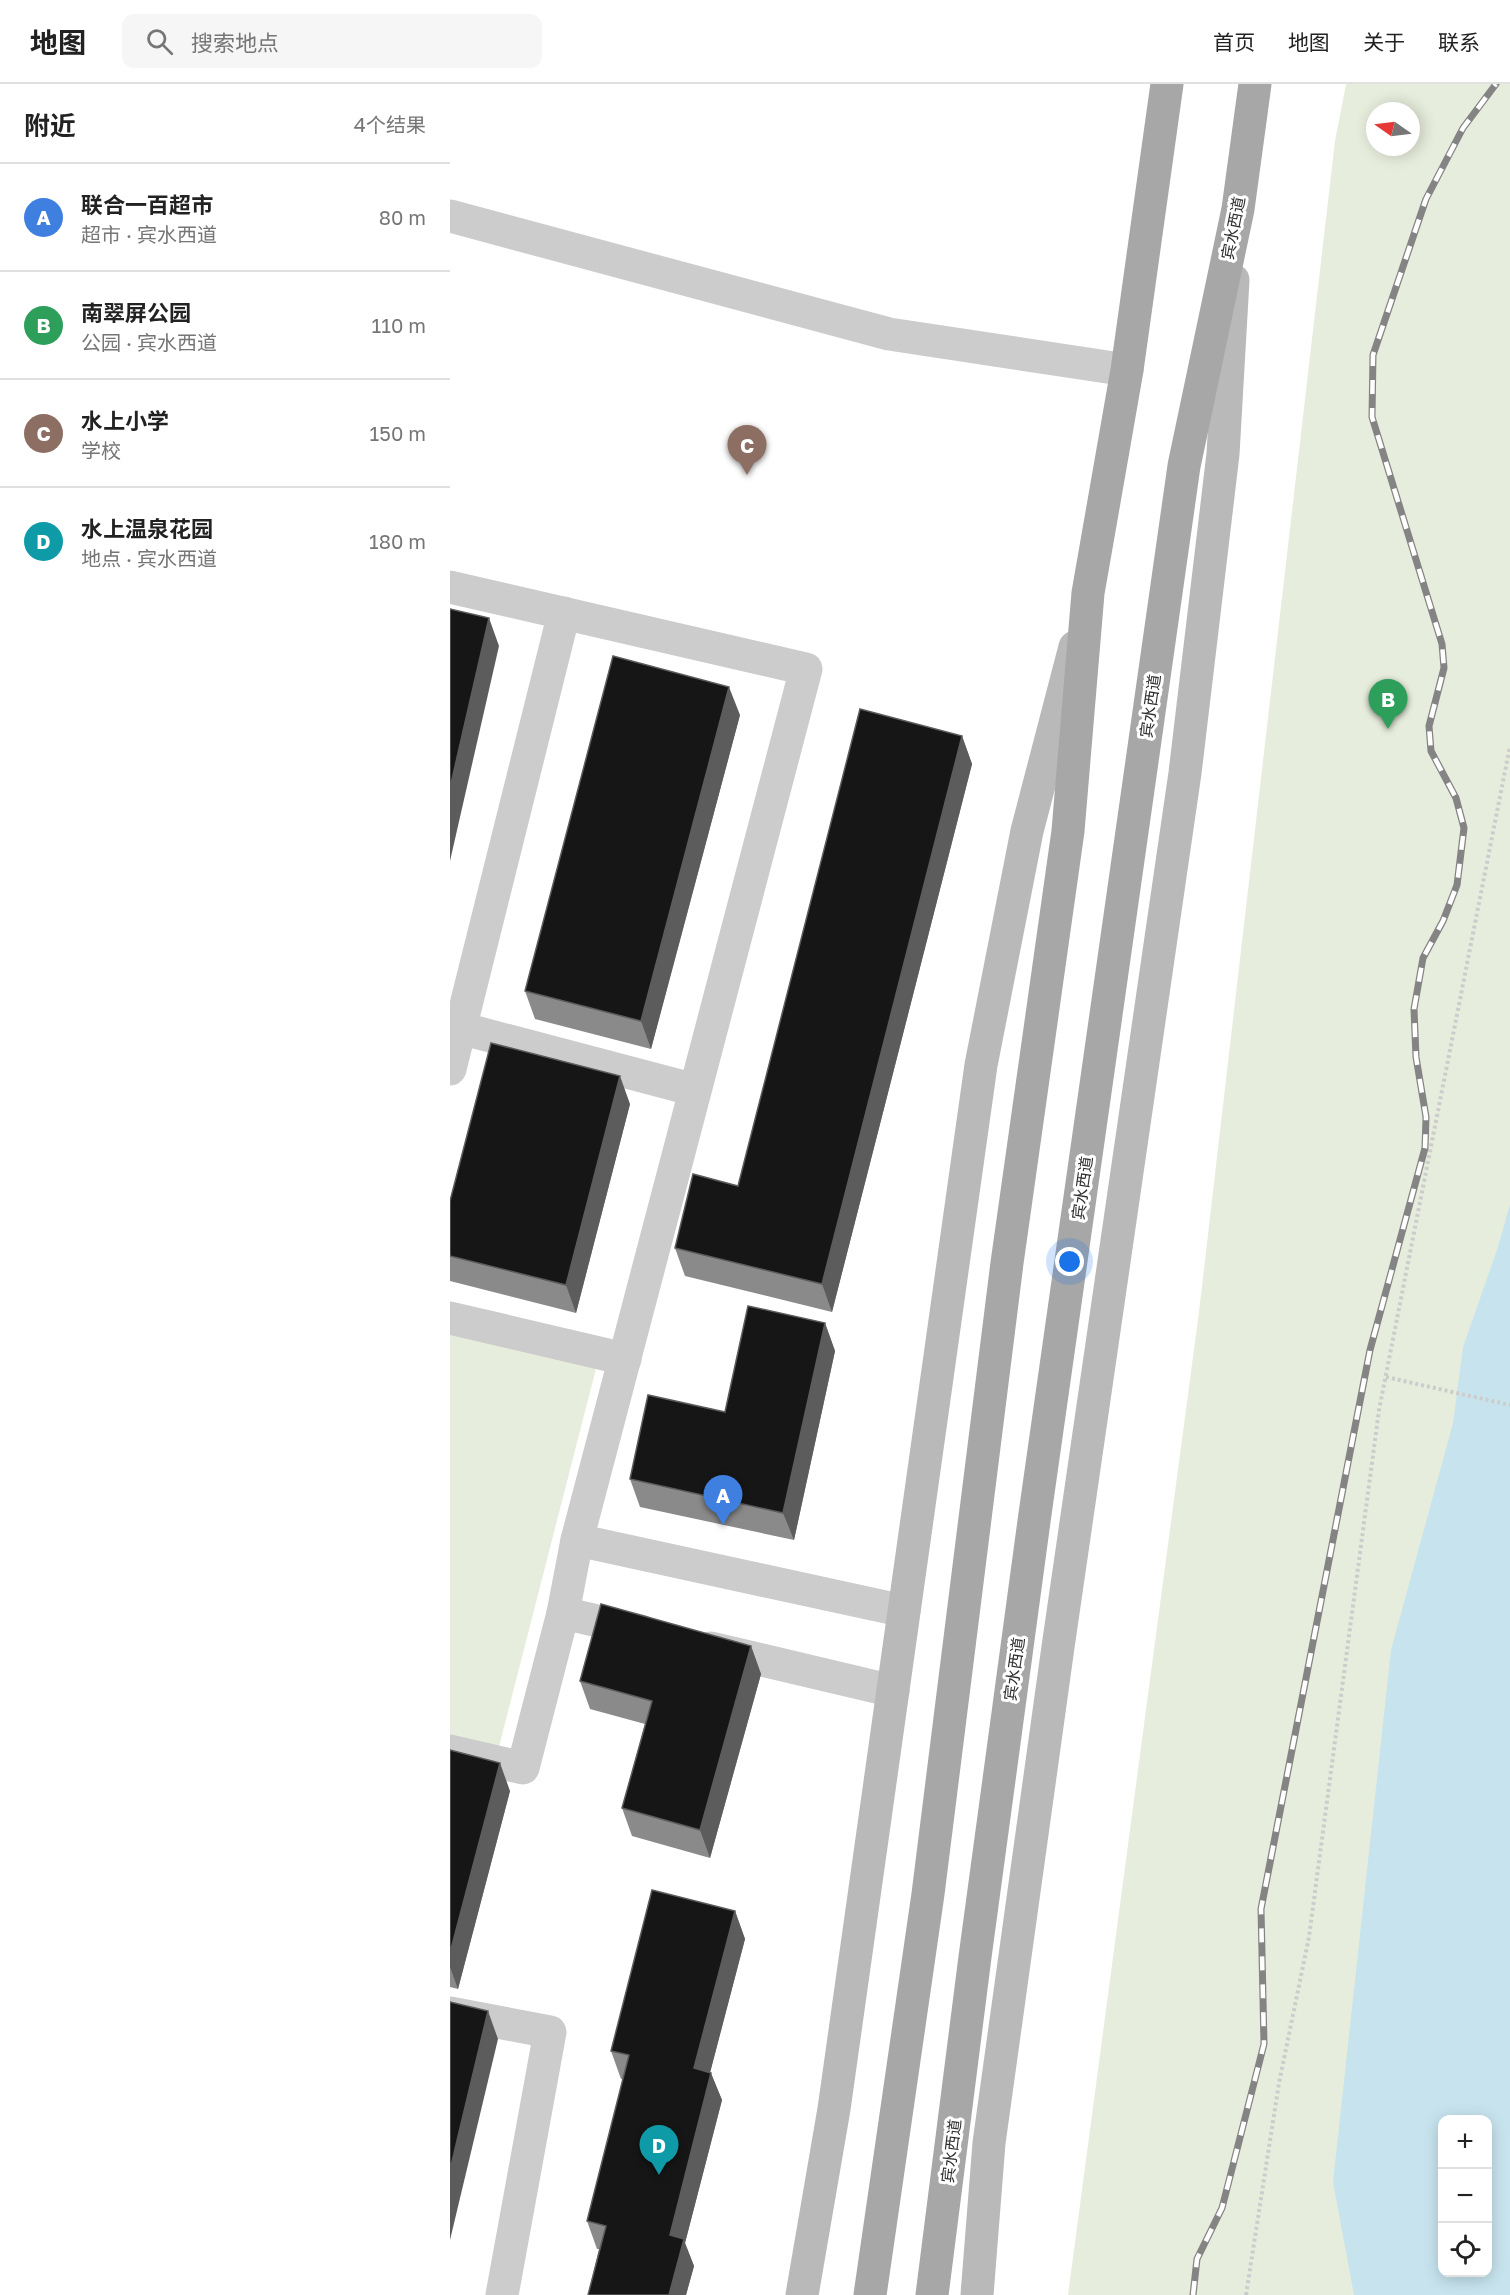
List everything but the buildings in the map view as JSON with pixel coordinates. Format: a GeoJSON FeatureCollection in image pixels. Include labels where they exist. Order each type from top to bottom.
{"type":"FeatureCollection","features":[{"type":"Feature","properties":{"kind":"main road"},"geometry":{"type":"LineString","coordinates":[[870,2295],[928,1894],[1036,1047],[1068,831],[1088,593],[1127,370],[1167,84]]}},
{"type":"Feature","properties":{"kind":"main road","name":"宾水西道"},"geometry":{"type":"LineString","coordinates":[[932,2295],[1035,1514],[1184,466],[1238,209],[1255,84]]}},
{"type":"Feature","properties":{"kind":"street"},"geometry":{"type":"LineString","coordinates":[[977,2295],[992,2119],[1186,761],[1223,454],[1238,209]]}},
{"type":"Feature","properties":{"kind":"street"},"geometry":{"type":"LineString","coordinates":[[450,216],[889,334],[1127,370]]}},
{"type":"Feature","properties":{"kind":"street"},"geometry":{"type":"LineString","coordinates":[[450,587],[806,669],[577,1540],[563,1613],[523,1768],[450,1751]]}},
{"type":"Feature","properties":{"kind":"street"},"geometry":{"type":"LineString","coordinates":[[802,2295],[834,2109],[981,1065],[1027,831],[1088,593]]}},
{"type":"Feature","properties":{"kind":"street"},"geometry":{"type":"LineString","coordinates":[[450,1069],[564,613]]}},
{"type":"Feature","properties":{"kind":"street"},"geometry":{"type":"LineString","coordinates":[[460,1028],[695,1090]]}},
{"type":"Feature","properties":{"kind":"street"},"geometry":{"type":"LineString","coordinates":[[450,1318],[625,1359]]}},
{"type":"Feature","properties":{"kind":"street"},"geometry":{"type":"LineString","coordinates":[[577,1540],[904,1611]]}},
{"type":"Feature","properties":{"kind":"street"},"geometry":{"type":"LineString","coordinates":[[563,1613],[893,1690]]}},
{"type":"Feature","properties":{"kind":"street"},"geometry":{"type":"LineString","coordinates":[[450,2013],[550,2032],[502,2295]]}},
{"type":"Feature","properties":{"kind":"path"},"geometry":{"type":"LineString","coordinates":[[1245,2295],[1279,2083],[1309,1937],[1379,1410],[1510,746]]}},
{"type":"Feature","properties":{"kind":"path"},"geometry":{"type":"LineString","coordinates":[[1386,1377],[1510,1405]]}},
{"type":"Feature","properties":{"kind":"green space"},"geometry":{"type":"Polygon","coordinates":[[[1346,84],[1510,84],[1510,2295],[1068,2295],[1199,1312],[1335,141],[1346,84]]]}},
{"type":"Feature","properties":{"kind":"green space"},"geometry":{"type":"Polygon","coordinates":[[[450,1321],[598,1361],[493,1770],[450,1761],[450,1321]]]}},
{"type":"Feature","properties":{"kind":"water"},"geometry":{"type":"Polygon","coordinates":[[[1510,1204],[1510,2295],[1354,2295],[1333,2182],[1391,1650],[1453,1423],[1463,1347],[1498,1247],[1510,1204]]]}},
{"type":"Feature","properties":{"kind":"railway"},"geometry":{"type":"LineString","coordinates":[[1193,2295],[1197,2259],[1222,2208],[1264,2044],[1261,1909],[1370,1350],[1425,1148],[1426,1117],[1416,1057],[1414,1009],[1423,958],[1443,921],[1457,885],[1464,828],[1456,798],[1431,751],[1429,726],[1444,668],[1442,644],[1372,417],[1373,355],[1426,199],[1463,128],[1496,84]]}},
{"type":"Feature","properties":{"kind":"place","name":"水上小学"},"geometry":{"type":"Point","coordinates":[747,475]}},
{"type":"Feature","properties":{"kind":"place","name":"南翠屏公园"},"geometry":{"type":"Point","coordinates":[1388,729]}},
{"type":"Feature","properties":{"kind":"place","name":"联合一百超市"},"geometry":{"type":"Point","coordinates":[723,1525]}},
{"type":"Feature","properties":{"kind":"place","name":"水上温泉花园"},"geometry":{"type":"Point","coordinates":[659,2175]}}]}
